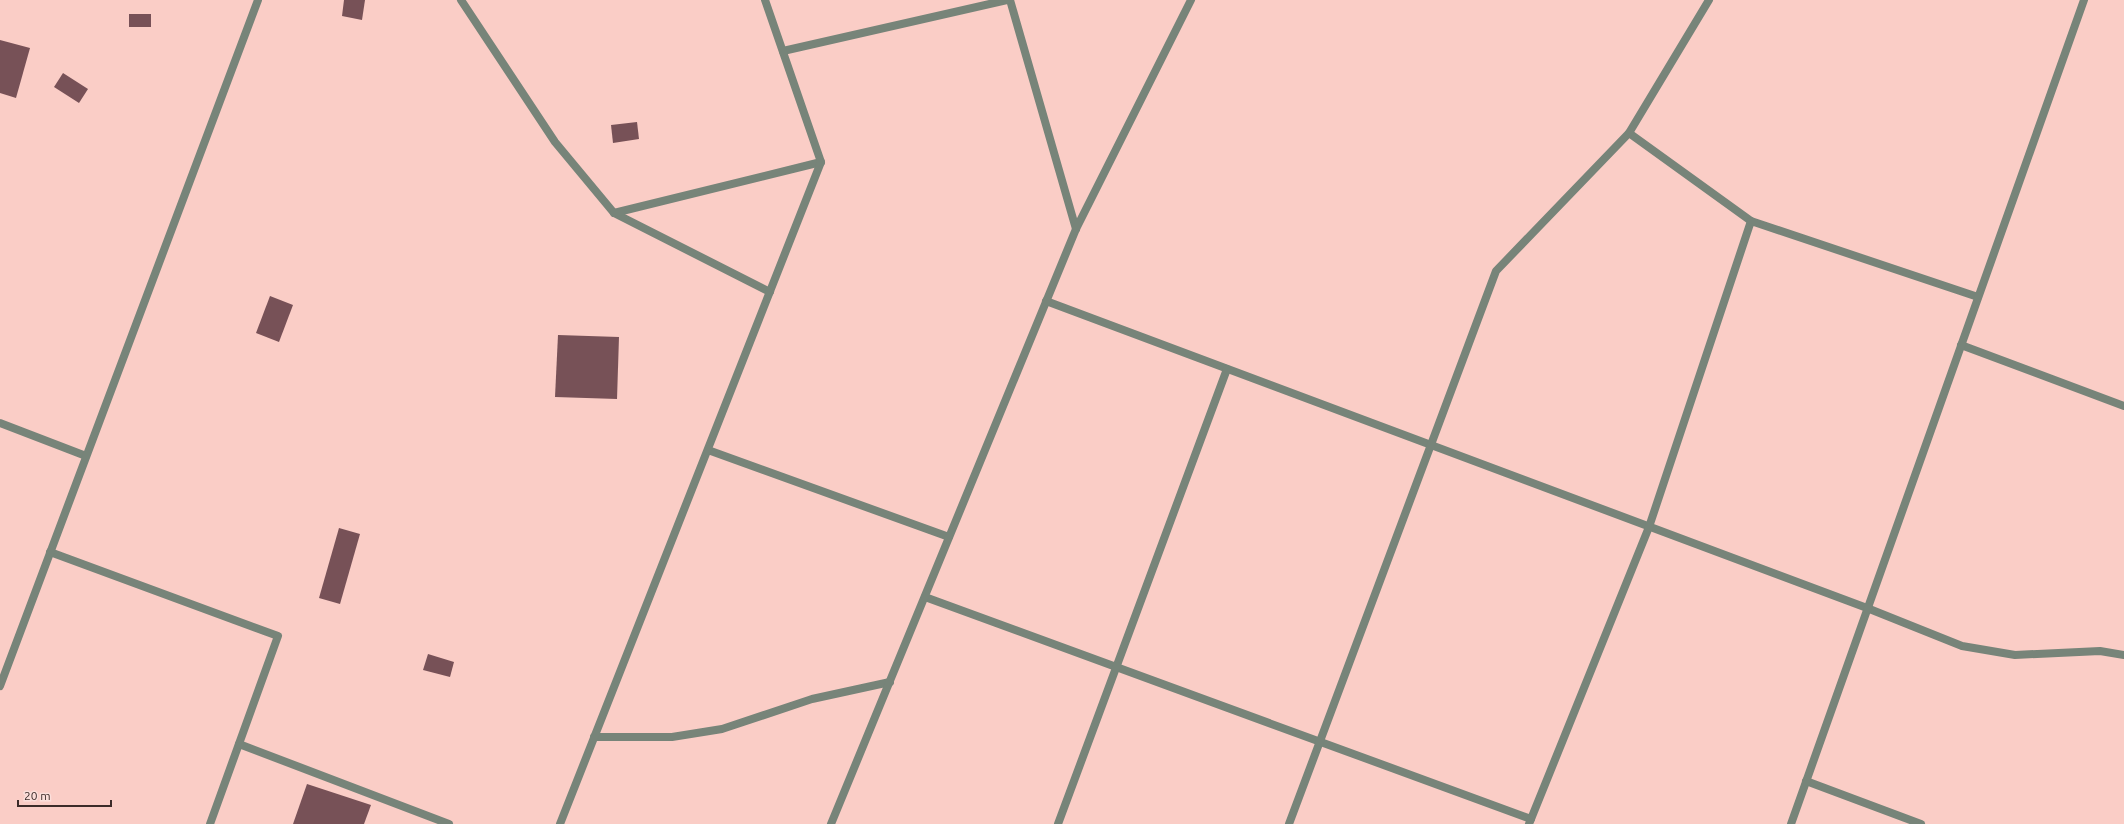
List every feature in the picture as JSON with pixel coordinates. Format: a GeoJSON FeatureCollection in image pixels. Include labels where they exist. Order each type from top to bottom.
{"type":"FeatureCollection","features":[{"type":"Feature","properties":{"kind":"street"},"geometry":{"type":"LineString","coordinates":[[0,686],[258,0]]}},
{"type":"Feature","properties":{"kind":"street"},"geometry":{"type":"LineString","coordinates":[[461,0],[555,142],[614,213],[770,292]]}},
{"type":"Feature","properties":{"kind":"street"},"geometry":{"type":"LineString","coordinates":[[560,824],[821,162],[765,0]]}},
{"type":"Feature","properties":{"kind":"street"},"geometry":{"type":"LineString","coordinates":[[783,51],[1009,0],[1076,229]]}},
{"type":"Feature","properties":{"kind":"street"},"geometry":{"type":"LineString","coordinates":[[831,824],[1076,229],[1191,0]]}},
{"type":"Feature","properties":{"kind":"street"},"geometry":{"type":"LineString","coordinates":[[1289,824],[1496,271],[1629,133],[1709,0]]}},
{"type":"Feature","properties":{"kind":"street"},"geometry":{"type":"LineString","coordinates":[[1791,824],[2084,0]]}},
{"type":"Feature","properties":{"kind":"street"},"geometry":{"type":"LineString","coordinates":[[1629,133],[1751,221],[1978,297]]}},
{"type":"Feature","properties":{"kind":"street"},"geometry":{"type":"LineString","coordinates":[[614,213],[821,162]]}},
{"type":"Feature","properties":{"kind":"street"},"geometry":{"type":"LineString","coordinates":[[925,597],[1320,742],[1530,822],[1649,527],[1751,221]]}},
{"type":"Feature","properties":{"kind":"street"},"geometry":{"type":"LineString","coordinates":[[1046,301],[1868,608],[1962,646],[2015,655],[2100,651],[2124,655]]}},
{"type":"Feature","properties":{"kind":"street"},"geometry":{"type":"LineString","coordinates":[[1961,345],[2124,406]]}},
{"type":"Feature","properties":{"kind":"street"},"geometry":{"type":"LineString","coordinates":[[1058,824],[1227,369]]}},
{"type":"Feature","properties":{"kind":"street"},"geometry":{"type":"LineString","coordinates":[[0,423],[86,456]]}},
{"type":"Feature","properties":{"kind":"street"},"geometry":{"type":"LineString","coordinates":[[708,450],[949,538]]}},
{"type":"Feature","properties":{"kind":"street"},"geometry":{"type":"LineString","coordinates":[[50,552],[278,636],[210,824]]}},
{"type":"Feature","properties":{"kind":"street"},"geometry":{"type":"LineString","coordinates":[[594,737],[672,737],[722,729],[812,699],[890,682]]}},
{"type":"Feature","properties":{"kind":"street"},"geometry":{"type":"LineString","coordinates":[[239,744],[449,824]]}},
{"type":"Feature","properties":{"kind":"street"},"geometry":{"type":"LineString","coordinates":[[1806,781],[1921,824]]}},
{"type":"Feature","properties":{"kind":"building"},"geometry":{"type":"Polygon","coordinates":[[[344,0],[365,0],[362,20],[342,16],[344,0]]]}},
{"type":"Feature","properties":{"kind":"building"},"geometry":{"type":"Polygon","coordinates":[[[129,14],[151,14],[151,27],[129,27],[129,14]]]}},
{"type":"Feature","properties":{"kind":"building"},"geometry":{"type":"Polygon","coordinates":[[[0,40],[30,48],[16,98],[0,93],[0,40]]]}},
{"type":"Feature","properties":{"kind":"building"},"geometry":{"type":"Polygon","coordinates":[[[63,73],[88,89],[79,103],[54,87],[63,73]]]}},
{"type":"Feature","properties":{"kind":"building"},"geometry":{"type":"Polygon","coordinates":[[[637,122],[639,139],[613,143],[611,125],[637,122]]]}},
{"type":"Feature","properties":{"kind":"building"},"geometry":{"type":"Polygon","coordinates":[[[270,296],[293,305],[279,342],[256,333],[270,296]]]}},
{"type":"Feature","properties":{"kind":"building"},"geometry":{"type":"Polygon","coordinates":[[[558,335],[619,337],[617,399],[555,397],[558,335]]]}},
{"type":"Feature","properties":{"kind":"building"},"geometry":{"type":"Polygon","coordinates":[[[339,528],[360,534],[340,604],[319,598],[339,528]]]}},
{"type":"Feature","properties":{"kind":"building"},"geometry":{"type":"Polygon","coordinates":[[[428,654],[454,662],[450,677],[423,670],[428,654]]]}},
{"type":"Feature","properties":{"kind":"building"},"geometry":{"type":"Polygon","coordinates":[[[307,784],[371,805],[364,824],[293,824],[307,784]]]}}]}
